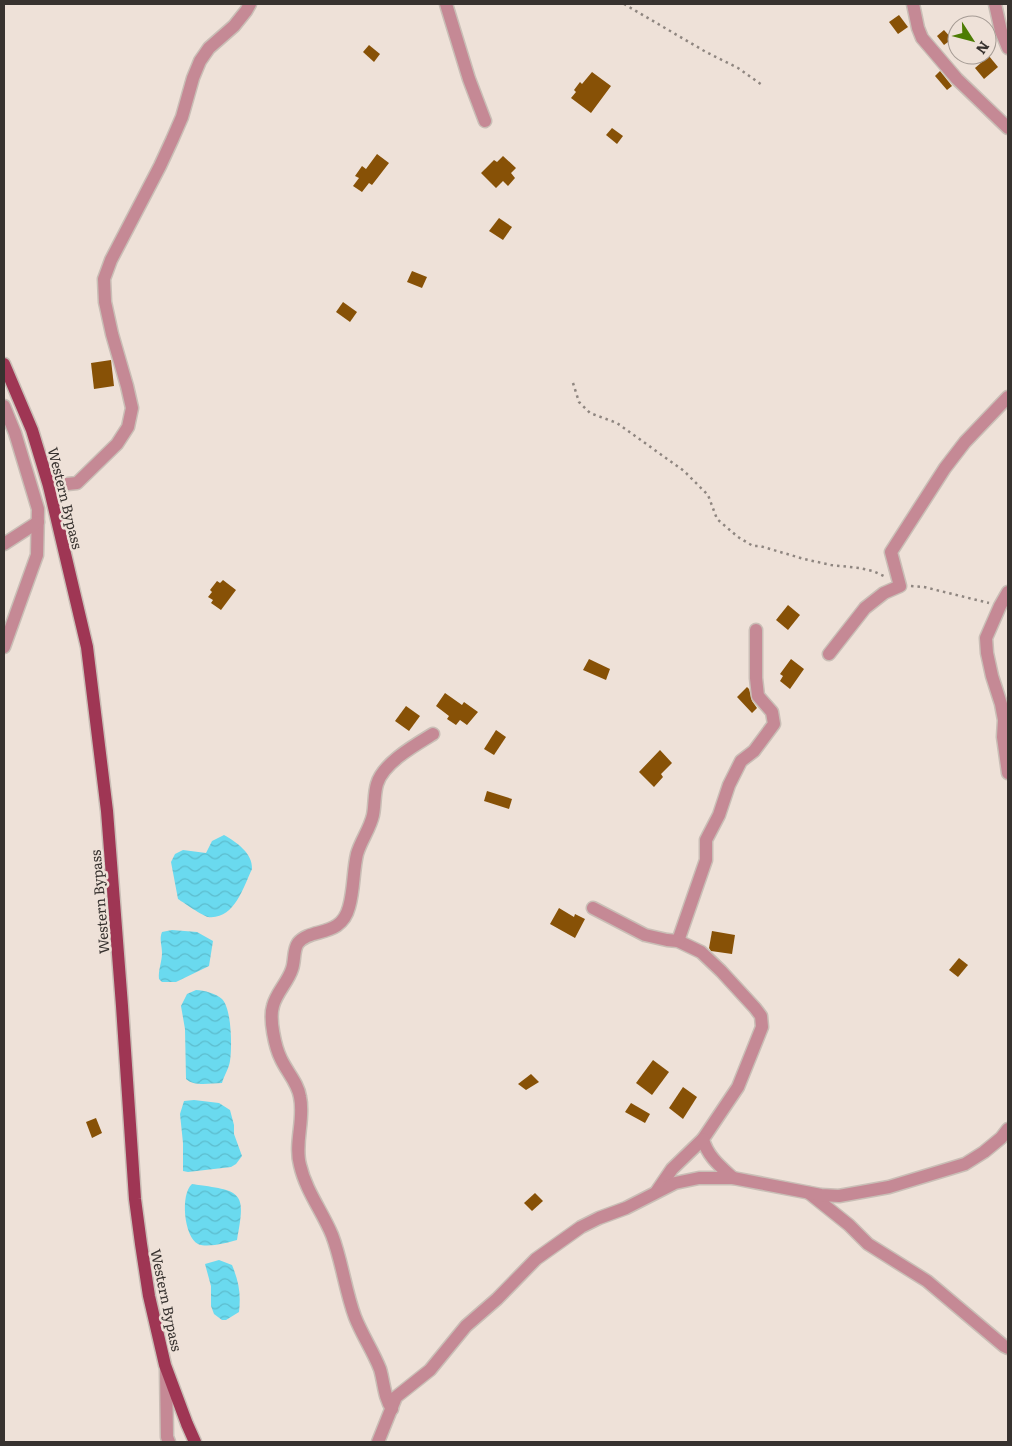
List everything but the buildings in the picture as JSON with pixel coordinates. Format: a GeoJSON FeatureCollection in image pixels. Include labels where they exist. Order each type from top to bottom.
{"type":"FeatureCollection","features":[{"type":"Feature","properties":{"kind":"main road","name":"Western Bypass"},"geometry":{"type":"LineString","coordinates":[[4,364],[32,430],[49,486],[87,648],[108,821],[135,1199],[140,1244],[149,1296],[165,1365],[195,1442]]}},
{"type":"Feature","properties":{"kind":"street"},"geometry":{"type":"LineString","coordinates":[[49,486],[77,483],[117,444],[128,427],[132,408],[128,386],[110,326],[105,302],[104,279],[110,260],[172,140],[182,117],[200,61],[209,48],[234,26],[250,4]]}},
{"type":"Feature","properties":{"kind":"street"},"geometry":{"type":"LineString","coordinates":[[446,4],[469,79],[485,121]]}},
{"type":"Feature","properties":{"kind":"street"},"geometry":{"type":"LineString","coordinates":[[913,4],[922,38],[958,79],[1008,128]]}},
{"type":"Feature","properties":{"kind":"street"},"geometry":{"type":"LineString","coordinates":[[995,4],[1001,31],[1008,48]]}},
{"type":"Feature","properties":{"kind":"street"},"geometry":{"type":"LineString","coordinates":[[829,654],[865,608],[884,593],[900,586],[891,552],[945,468],[965,442],[1008,397]]}},
{"type":"Feature","properties":{"kind":"street"},"geometry":{"type":"LineString","coordinates":[[4,406],[15,433],[38,509],[37,555],[4,647]]}},
{"type":"Feature","properties":{"kind":"street"},"geometry":{"type":"LineString","coordinates":[[4,544],[38,522]]}},
{"type":"Feature","properties":{"kind":"street"},"geometry":{"type":"LineString","coordinates":[[1008,592],[986,638],[992,676],[1004,720],[1003,736],[1008,773]]}},
{"type":"Feature","properties":{"kind":"street"},"geometry":{"type":"LineString","coordinates":[[678,941],[706,860],[706,840],[719,815],[729,785],[741,761],[754,751],[774,724],[772,712],[758,696],[756,630]]}},
{"type":"Feature","properties":{"kind":"street"},"geometry":{"type":"LineString","coordinates":[[392,1409],[388,1404],[379,1368],[355,1317],[333,1237],[309,1190],[300,1166],[298,1151],[300,1095],[278,1052],[272,1013],[275,1000],[292,969],[297,944],[303,939],[335,927],[347,913],[357,855],[373,815],[377,783],[398,757],[433,734]]}},
{"type":"Feature","properties":{"kind":"street"},"geometry":{"type":"LineString","coordinates":[[593,908],[645,935],[678,941],[701,952],[721,971],[761,1016],[762,1028],[738,1087],[703,1139],[672,1169],[657,1191]]}},
{"type":"Feature","properties":{"kind":"street"},"geometry":{"type":"LineString","coordinates":[[378,1442],[396,1397],[430,1370],[466,1326],[546,1251],[580,1226],[626,1208],[675,1183],[699,1178],[733,1178],[809,1193],[840,1196],[889,1187],[965,1164],[984,1152],[1008,1129]]}},
{"type":"Feature","properties":{"kind":"street"},"geometry":{"type":"LineString","coordinates":[[703,1139],[713,1159],[733,1178]]}},
{"type":"Feature","properties":{"kind":"street"},"geometry":{"type":"LineString","coordinates":[[809,1193],[849,1225],[868,1244],[927,1281],[1008,1348]]}},
{"type":"Feature","properties":{"kind":"street"},"geometry":{"type":"LineString","coordinates":[[165,1365],[167,1437],[169,1442]]}},
{"type":"Feature","properties":{"kind":"path"},"geometry":{"type":"LineString","coordinates":[[624,4],[706,52],[738,68],[762,86]]}},
{"type":"Feature","properties":{"kind":"path"},"geometry":{"type":"LineString","coordinates":[[573,383],[579,402],[590,413],[617,423],[684,472],[708,495],[717,519],[738,537],[753,546],[760,546],[804,559],[873,571],[900,586],[924,587],[1000,606]]}},
{"type":"Feature","properties":{"kind":"water"},"geometry":{"type":"Polygon","coordinates":[[[224,835],[247,853],[252,863],[252,869],[241,893],[231,908],[217,917],[208,917],[178,899],[171,862],[175,854],[183,850],[206,853],[212,841],[224,835]]]}},
{"type":"Feature","properties":{"kind":"water"},"geometry":{"type":"Polygon","coordinates":[[[172,930],[197,932],[213,941],[209,966],[176,982],[162,982],[159,979],[162,956],[161,935],[162,932],[172,930]]]}},
{"type":"Feature","properties":{"kind":"water"},"geometry":{"type":"Polygon","coordinates":[[[196,990],[220,997],[228,1011],[231,1055],[222,1083],[198,1084],[186,1079],[185,1029],[181,1006],[187,994],[196,990]]]}},
{"type":"Feature","properties":{"kind":"water"},"geometry":{"type":"Polygon","coordinates":[[[194,1100],[219,1103],[230,1110],[234,1134],[242,1156],[236,1164],[231,1167],[183,1171],[180,1114],[184,1101],[194,1100]]]}},
{"type":"Feature","properties":{"kind":"water"},"geometry":{"type":"Polygon","coordinates":[[[192,1184],[221,1189],[237,1196],[241,1211],[237,1240],[223,1244],[202,1245],[193,1240],[189,1233],[185,1215],[186,1197],[188,1189],[192,1184]]]}},
{"type":"Feature","properties":{"kind":"water"},"geometry":{"type":"Polygon","coordinates":[[[219,1260],[232,1265],[239,1288],[239,1312],[226,1320],[222,1320],[214,1314],[211,1306],[211,1286],[205,1264],[219,1260]]]}}]}
